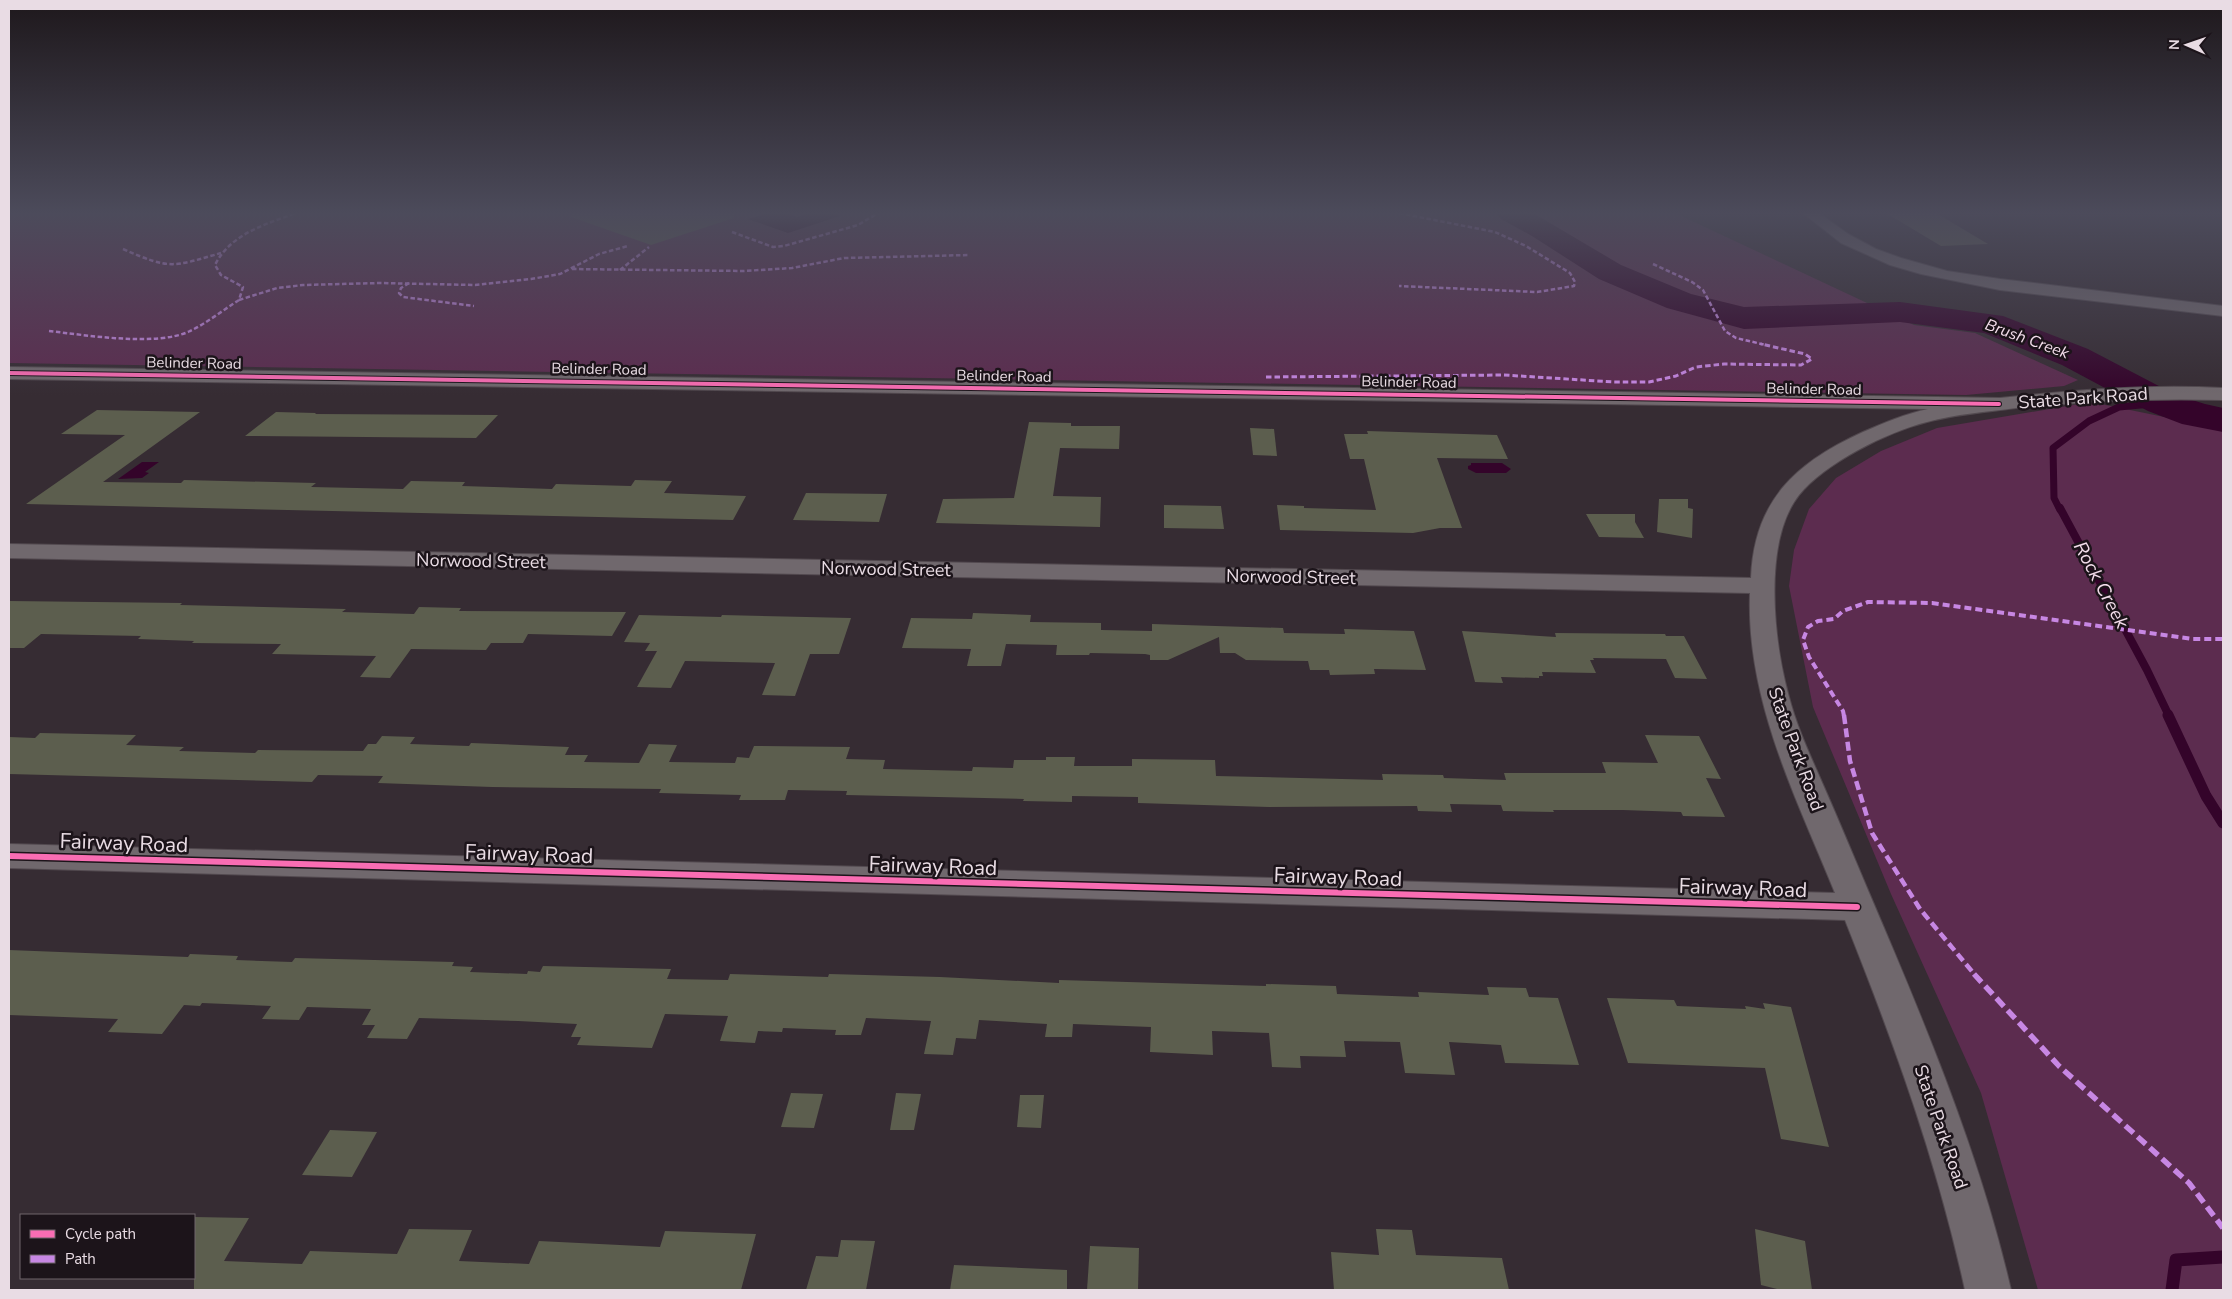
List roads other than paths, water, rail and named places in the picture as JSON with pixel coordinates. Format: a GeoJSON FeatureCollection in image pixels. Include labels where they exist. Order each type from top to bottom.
{"type":"FeatureCollection","features":[{"type":"Feature","properties":{"kind":"street"},"geometry":{"type":"LineString","coordinates":[[1943,274],[2002,285],[2223,311]]}},
{"type":"Feature","properties":{"kind":"street","name":"Belinder Road"},"geometry":{"type":"LineString","coordinates":[[9,373],[1999,404]]}},
{"type":"Feature","properties":{"kind":"street","name":"State Park Road"},"geometry":{"type":"LineString","coordinates":[[1988,1290],[1962,1186],[1917,1054],[1774,696],[1767,657],[1762,586],[1764,557],[1771,527],[1782,504],[1804,477],[1827,458],[1866,439],[1922,416],[1999,404],[2081,396],[2164,392],[2223,394]]}},
{"type":"Feature","properties":{"kind":"street","name":"Norwood Street"},"geometry":{"type":"LineString","coordinates":[[9,551],[1762,586]]}},
{"type":"Feature","properties":{"kind":"street","name":"Fairway Road"},"geometry":{"type":"LineString","coordinates":[[9,856],[1857,907]]}},
{"type":"Feature","properties":{"kind":"waterway","name":"Brush Creek"},"geometry":{"type":"LineString","coordinates":[[1614,274],[1679,301],[1744,318],[1900,312],[1991,323],[2075,357],[2162,403],[2196,415],[2223,420]]}},
{"type":"Feature","properties":{"kind":"waterway","name":"Rock Creek"},"geometry":{"type":"LineString","coordinates":[[2060,510],[2054,498],[2053,448],[2089,421],[2119,407],[2162,403]]}},
{"type":"Feature","properties":{"kind":"waterway","name":"Rock Creek"},"geometry":{"type":"LineString","coordinates":[[2060,508],[2147,670],[2169,716]]}},
{"type":"Feature","properties":{"kind":"waterway","name":"Rock Creek"},"geometry":{"type":"LineString","coordinates":[[2168,715],[2206,796],[2223,823]]}},
{"type":"Feature","properties":{"kind":"waterway","name":"Rock Creek"},"geometry":{"type":"LineString","coordinates":[[2172,1290],[2176,1260],[2223,1257]]}}]}
